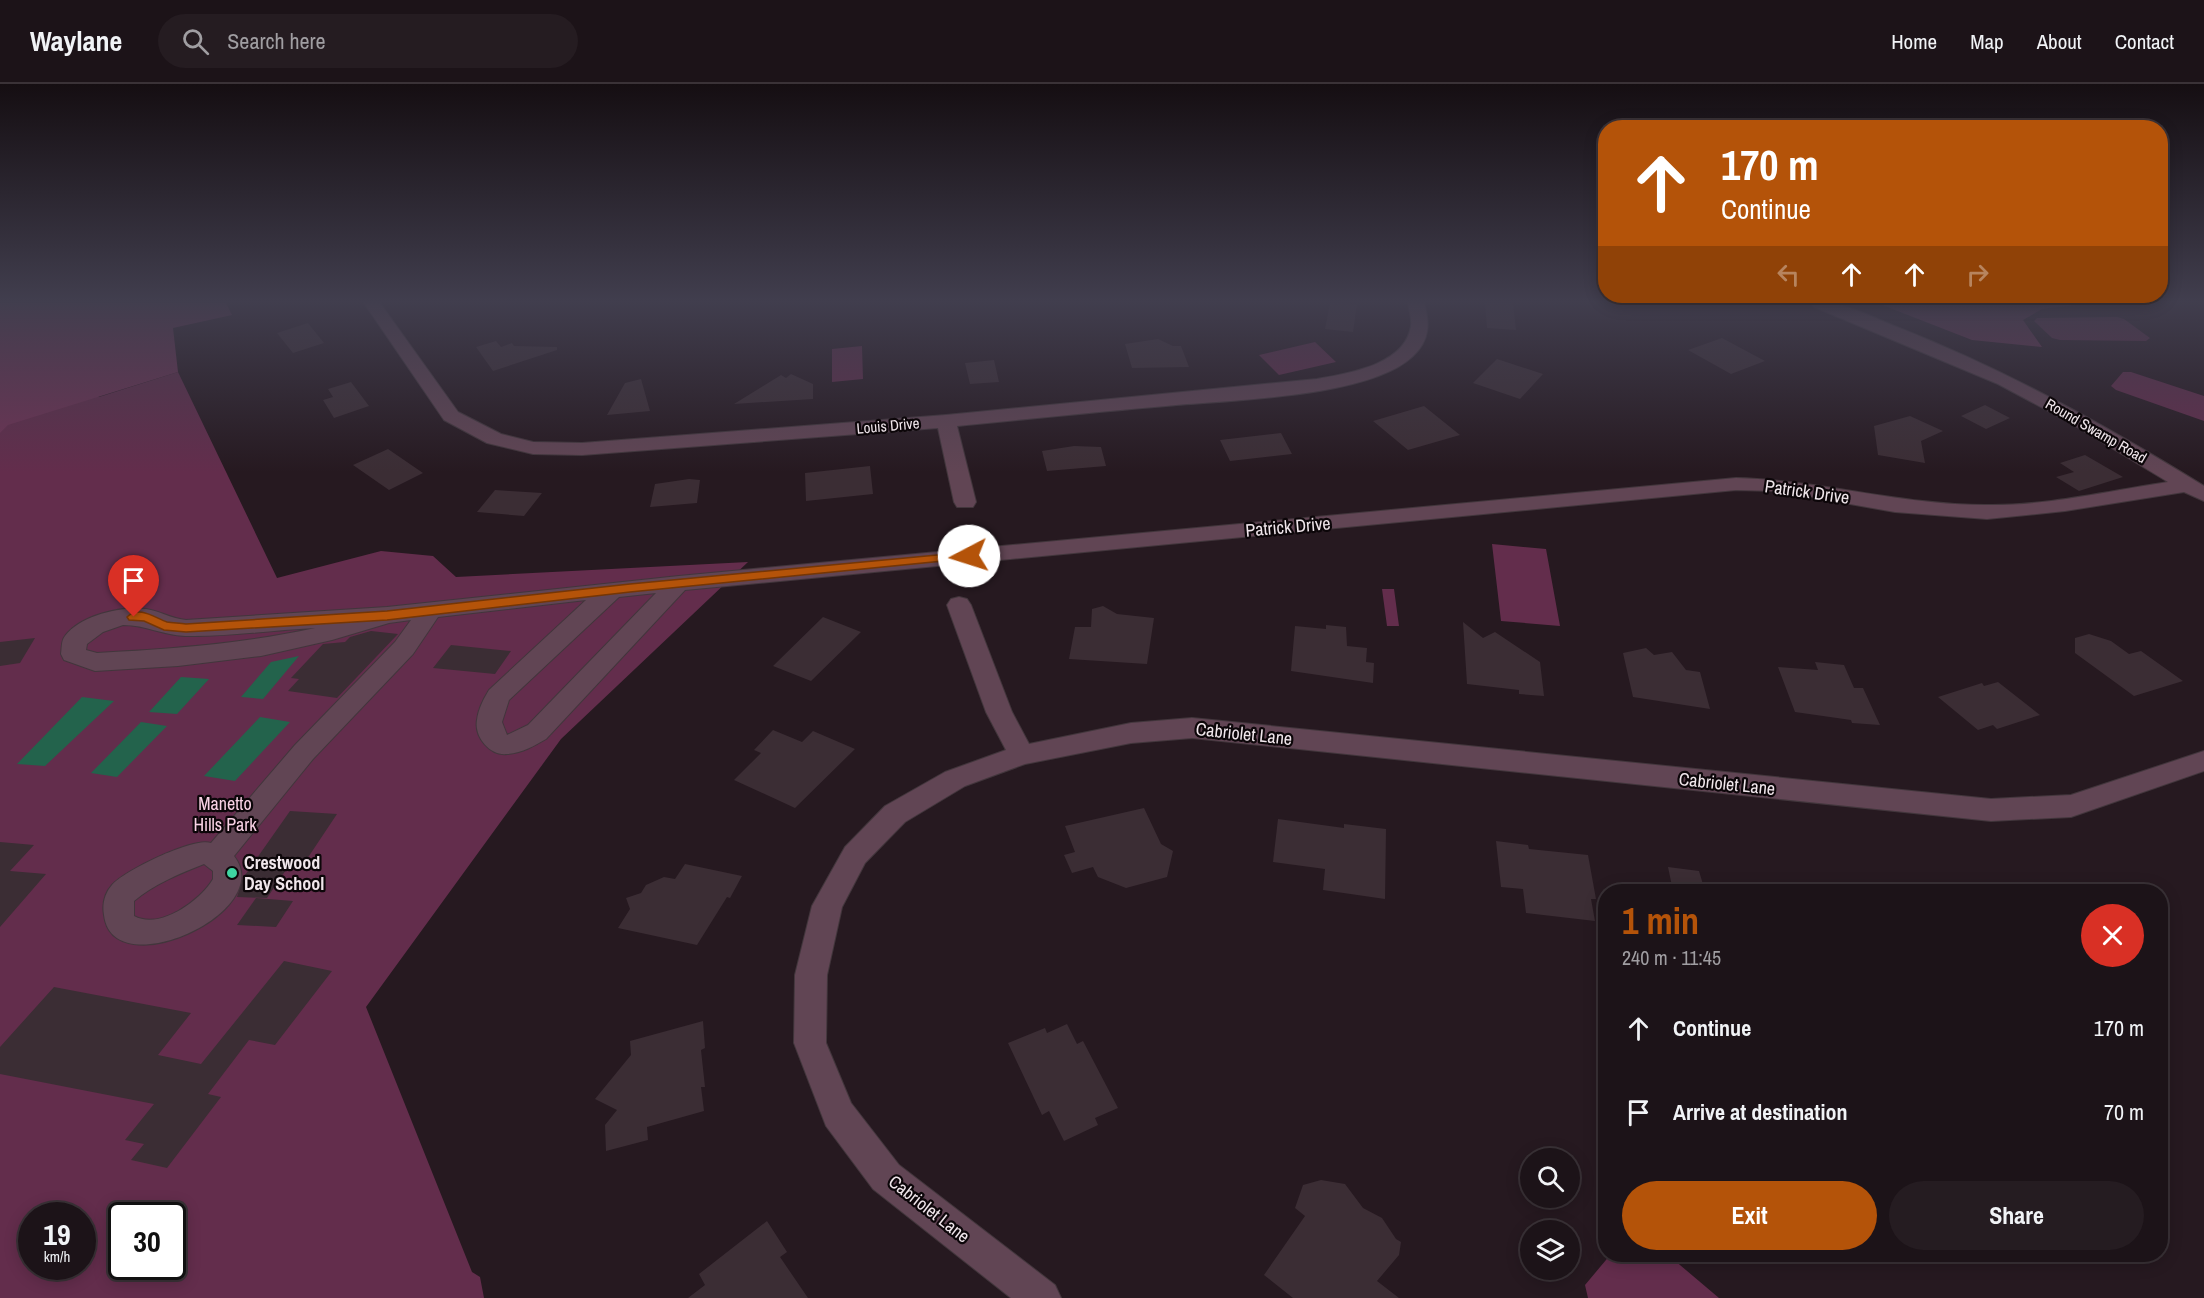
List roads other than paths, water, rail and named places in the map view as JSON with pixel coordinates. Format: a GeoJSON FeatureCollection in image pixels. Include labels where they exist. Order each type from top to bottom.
{"type":"FeatureCollection","features":[{"type":"Feature","properties":{"kind":"street","name":"Louis Drive"},"geometry":{"type":"LineString","coordinates":[[412,360],[451,416],[494,439],[533,448],[629,446],[946,421],[1317,385],[1360,376],[1390,365],[1397,360]]}},
{"type":"Feature","properties":{"kind":"street","name":"Round Swamp Road"},"geometry":{"type":"LineString","coordinates":[[1959,360],[2030,393],[2092,426],[2196,490]]}},
{"type":"Feature","properties":{"kind":"street"},"geometry":{"type":"LineString","coordinates":[[946,421],[965,502]]}},
{"type":"Feature","properties":{"kind":"street","name":"Patrick Drive"},"geometry":{"type":"LineString","coordinates":[[387,615],[679,583],[1736,484],[1776,484],[1895,506],[1987,512],[2196,490]]}},
{"type":"Feature","properties":{"kind":"street"},"geometry":{"type":"LineString","coordinates":[[612,590],[498,696],[489,722],[492,735],[498,742],[505,744],[519,742],[537,732],[679,583]]}},
{"type":"Feature","properties":{"kind":"street"},"geometry":{"type":"LineString","coordinates":[[959,605],[999,712],[1022,755]]}},
{"type":"Feature","properties":{"kind":"street"},"geometry":{"type":"LineString","coordinates":[[218,855],[304,752],[404,648],[430,611]]}},
{"type":"Feature","properties":{"kind":"street"},"geometry":{"type":"LineString","coordinates":[[387,615],[332,632],[261,648],[178,657],[95,662],[73,654],[75,640],[94,626],[121,617],[146,617],[164,626],[186,628],[387,615]]}},
{"type":"Feature","properties":{"kind":"street","name":"Cabriolet Lane"},"geometry":{"type":"LineString","coordinates":[[1042,1298],[886,1177],[838,1114],[810,1043],[811,975],[827,906],[855,855],[895,814],[955,779],[1022,755],[1131,733],[1192,728],[1991,810],[2071,806],[2204,761]]}},
{"type":"Feature","properties":{"kind":"place","name":"Crestwood Day School"},"geometry":{"type":"Point","coordinates":[232,873]}},
{"type":"Feature","properties":{"kind":"park label","name":"Manetto Hills Park"},"geometry":{"type":"Point","coordinates":[225,814]}}]}
